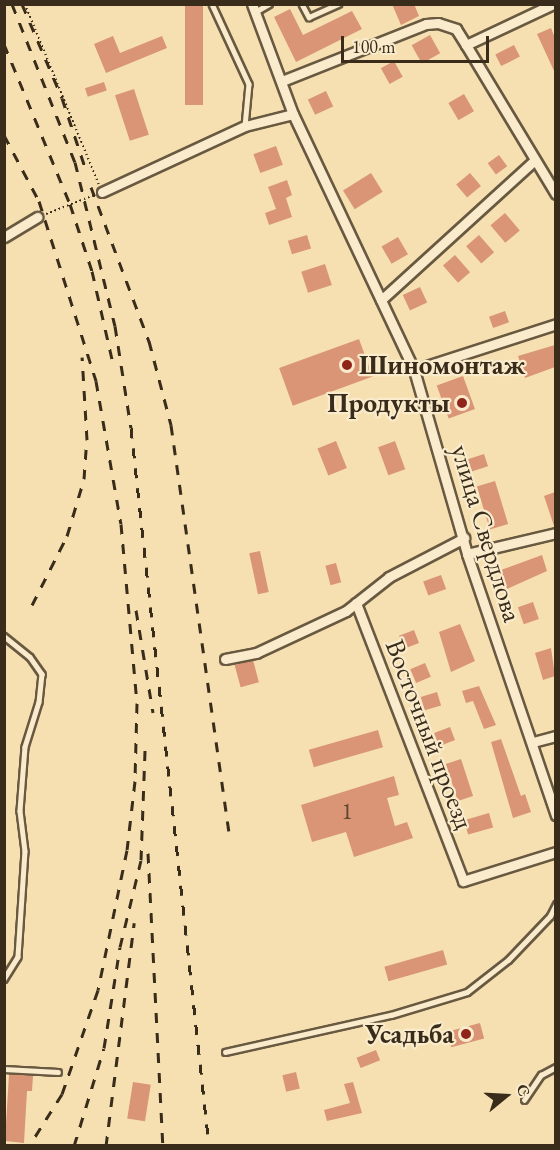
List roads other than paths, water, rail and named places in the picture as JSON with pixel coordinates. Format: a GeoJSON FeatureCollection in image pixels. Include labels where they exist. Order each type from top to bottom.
{"type":"FeatureCollection","features":[{"type":"Feature","properties":{"kind":"street"},"geometry":{"type":"LineString","coordinates":[[466,45],[553,4]]}},
{"type":"Feature","properties":{"kind":"street","name":"улица Свердлова"},"geometry":{"type":"LineString","coordinates":[[253,8],[293,114],[414,370],[467,554],[533,742],[555,815]]}},
{"type":"Feature","properties":{"kind":"street"},"geometry":{"type":"LineString","coordinates":[[282,81],[426,24],[438,22],[456,29],[555,194]]}},
{"type":"Feature","properties":{"kind":"street"},"geometry":{"type":"LineString","coordinates":[[102,192],[245,126],[293,114]]}},
{"type":"Feature","properties":{"kind":"street"},"geometry":{"type":"LineString","coordinates":[[381,300],[535,160]]}},
{"type":"Feature","properties":{"kind":"street"},"geometry":{"type":"LineString","coordinates":[[4,237],[38,217]]}},
{"type":"Feature","properties":{"kind":"street"},"geometry":{"type":"LineString","coordinates":[[414,370],[555,324]]}},
{"type":"Feature","properties":{"kind":"street"},"geometry":{"type":"LineString","coordinates":[[467,554],[555,533]]}},
{"type":"Feature","properties":{"kind":"street"},"geometry":{"type":"LineString","coordinates":[[225,659],[256,653],[346,611],[389,577],[464,538]]}},
{"type":"Feature","properties":{"kind":"street","name":"Восточный проезд"},"geometry":{"type":"LineString","coordinates":[[356,603],[463,881],[555,852]]}},
{"type":"Feature","properties":{"kind":"street"},"geometry":{"type":"LineString","coordinates":[[533,742],[555,736]]}},
{"type":"Feature","properties":{"kind":"lane"},"geometry":{"type":"LineString","coordinates":[[212,4],[249,84],[245,126]]}},
{"type":"Feature","properties":{"kind":"lane"},"geometry":{"type":"LineString","coordinates":[[253,8],[269,4]]}},
{"type":"Feature","properties":{"kind":"lane"},"geometry":{"type":"LineString","coordinates":[[302,4],[309,17],[338,4]]}},
{"type":"Feature","properties":{"kind":"lane"},"geometry":{"type":"LineString","coordinates":[[4,636],[30,657],[42,674],[39,702],[25,747],[20,811],[25,851],[18,957],[4,979]]}},
{"type":"Feature","properties":{"kind":"lane"},"geometry":{"type":"LineString","coordinates":[[225,1052],[391,1015],[467,992],[488,979],[508,960],[550,916],[555,904]]}},
{"type":"Feature","properties":{"kind":"lane"},"geometry":{"type":"LineString","coordinates":[[524,1100],[541,1075],[555,1067]]}},
{"type":"Feature","properties":{"kind":"lane"},"geometry":{"type":"LineString","coordinates":[[4,1069],[58,1072]]}},
{"type":"Feature","properties":{"kind":"railway"},"geometry":{"type":"LineString","coordinates":[[12,4],[75,162],[115,326],[131,428],[209,1146]]}},
{"type":"Feature","properties":{"kind":"railway"},"geometry":{"type":"LineString","coordinates":[[22,4],[62,98],[85,167]]}},
{"type":"Feature","properties":{"kind":"railway"},"geometry":{"type":"LineString","coordinates":[[4,44],[70,204],[92,271],[112,359]]}},
{"type":"Feature","properties":{"kind":"railway"},"geometry":{"type":"LineString","coordinates":[[4,135],[39,201],[96,381],[121,524],[137,703],[135,781],[127,850],[98,990],[62,1094],[29,1146]]}},
{"type":"Feature","properties":{"kind":"railway"},"geometry":{"type":"LineString","coordinates":[[91,187],[149,341],[171,425],[230,841]]}},
{"type":"Feature","properties":{"kind":"railway"},"geometry":{"type":"LineString","coordinates":[[32,605],[67,536],[84,479],[87,440],[82,357]]}},
{"type":"Feature","properties":{"kind":"railway"},"geometry":{"type":"LineString","coordinates":[[136,610],[153,713]]}},
{"type":"Feature","properties":{"kind":"railway"},"geometry":{"type":"LineString","coordinates":[[74,1146],[104,1048],[120,947],[141,860],[145,750]]}},
{"type":"Feature","properties":{"kind":"railway"},"geometry":{"type":"LineString","coordinates":[[148,853],[163,1146]]}},
{"type":"Feature","properties":{"kind":"railway"},"geometry":{"type":"LineString","coordinates":[[106,1146],[134,923]]}},
{"type":"Feature","properties":{"kind":"place","name":"Шиномонтаж"},"geometry":{"type":"Point","coordinates":[347,365]}},
{"type":"Feature","properties":{"kind":"place","name":"Продукты"},"geometry":{"type":"Point","coordinates":[462,403]}},
{"type":"Feature","properties":{"kind":"place","name":"Усадьба"},"geometry":{"type":"Point","coordinates":[466,1034]}}]}
